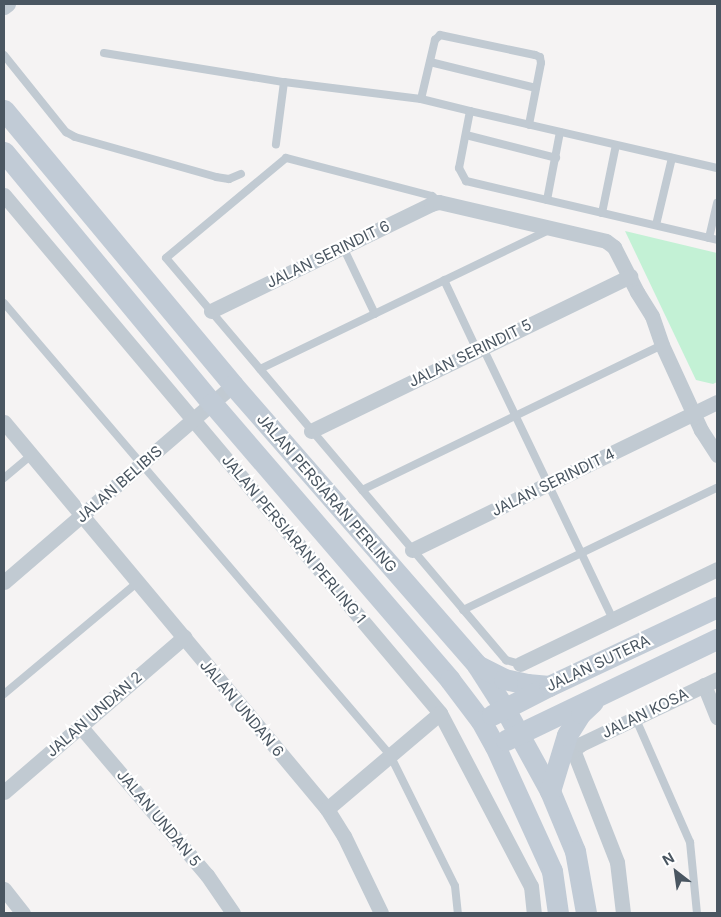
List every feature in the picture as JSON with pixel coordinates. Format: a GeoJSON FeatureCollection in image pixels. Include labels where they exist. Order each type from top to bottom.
{"type":"FeatureCollection","features":[{"type":"Feature","properties":{"kind":"main road","name":"JALAN PERSIARAN PERLING"},"geometry":{"type":"LineString","coordinates":[[4,110],[233,385],[476,665],[505,709],[550,791],[575,851],[586,913]]}},
{"type":"Feature","properties":{"kind":"main road","name":"JALAN PERSIARAN PERLING"},"geometry":{"type":"LineString","coordinates":[[4,152],[212,403],[450,680],[481,721],[495,746],[552,871],[558,913]]}},
{"type":"Feature","properties":{"kind":"main road","name":"JALAN SUTERA"},"geometry":{"type":"LineString","coordinates":[[481,721],[548,686],[717,607]]}},
{"type":"Feature","properties":{"kind":"main road","name":"JALAN SUTERA"},"geometry":{"type":"LineString","coordinates":[[495,746],[717,639]]}},
{"type":"Feature","properties":{"kind":"main road"},"geometry":{"type":"LineString","coordinates":[[476,665],[504,679],[548,686]]}},
{"type":"Feature","properties":{"kind":"main road"},"geometry":{"type":"LineString","coordinates":[[550,791],[567,735],[581,713],[600,696]]}},
{"type":"Feature","properties":{"kind":"street"},"geometry":{"type":"LineString","coordinates":[[4,7],[8,4]]}},
{"type":"Feature","properties":{"kind":"street","name":"JALAN PERSIARAN PERLING 1"},"geometry":{"type":"LineString","coordinates":[[4,194],[440,713],[531,886],[534,913]]}},
{"type":"Feature","properties":{"kind":"street"},"geometry":{"type":"LineString","coordinates":[[443,203],[606,241],[614,247],[637,292],[652,316],[662,345],[701,430],[717,455]]}},
{"type":"Feature","properties":{"kind":"street","name":"JALAN SERINDIT 6"},"geometry":{"type":"LineString","coordinates":[[211,311],[431,204],[443,203]]}},
{"type":"Feature","properties":{"kind":"street","name":"JALAN SERINDIT 5"},"geometry":{"type":"LineString","coordinates":[[310,431],[630,276]]}},
{"type":"Feature","properties":{"kind":"street","name":"JALAN BELIBIS"},"geometry":{"type":"LineString","coordinates":[[4,582],[233,385]]}},
{"type":"Feature","properties":{"kind":"street","name":"JALAN SERINDIT 4"},"geometry":{"type":"LineString","coordinates":[[412,550],[717,402]]}},
{"type":"Feature","properties":{"kind":"street","name":"JALAN UNDAN 6"},"geometry":{"type":"LineString","coordinates":[[4,422],[327,809],[344,836],[381,913]]}},
{"type":"Feature","properties":{"kind":"street"},"geometry":{"type":"LineString","coordinates":[[520,664],[717,569]]}},
{"type":"Feature","properties":{"kind":"street","name":"JALAN UNDAN 2"},"geometry":{"type":"LineString","coordinates":[[4,792],[184,637]]}},
{"type":"Feature","properties":{"kind":"street"},"geometry":{"type":"LineString","coordinates":[[710,682],[717,718]]}},
{"type":"Feature","properties":{"kind":"street","name":"JALAN KOSA"},"geometry":{"type":"LineString","coordinates":[[622,913],[617,862],[573,750],[581,744],[635,717],[710,682]]}},
{"type":"Feature","properties":{"kind":"street"},"geometry":{"type":"LineString","coordinates":[[327,809],[440,713]]}},
{"type":"Feature","properties":{"kind":"street","name":"JALAN UNDAN 5"},"geometry":{"type":"LineString","coordinates":[[80,726],[207,875],[233,913]]}},
{"type":"Feature","properties":{"kind":"street"},"geometry":{"type":"LineString","coordinates":[[4,889],[23,913]]}},
{"type":"Feature","properties":{"kind":"lane"},"geometry":{"type":"LineString","coordinates":[[421,99],[435,40],[440,35],[535,55],[540,57],[542,63],[529,125]]}},
{"type":"Feature","properties":{"kind":"lane"},"geometry":{"type":"LineString","coordinates":[[104,53],[284,82],[421,99],[717,168]]}},
{"type":"Feature","properties":{"kind":"lane"},"geometry":{"type":"LineString","coordinates":[[4,55],[66,132],[75,137],[216,177],[229,179],[241,174]]}},
{"type":"Feature","properties":{"kind":"lane"},"geometry":{"type":"LineString","coordinates":[[430,62],[536,88]]}},
{"type":"Feature","properties":{"kind":"lane"},"geometry":{"type":"LineString","coordinates":[[276,144],[284,82]]}},
{"type":"Feature","properties":{"kind":"lane"},"geometry":{"type":"LineString","coordinates":[[470,111],[459,168],[466,181],[713,239],[717,203]]}},
{"type":"Feature","properties":{"kind":"lane"},"geometry":{"type":"LineString","coordinates":[[547,200],[560,132]]}},
{"type":"Feature","properties":{"kind":"lane"},"geometry":{"type":"LineString","coordinates":[[466,135],[556,158]]}},
{"type":"Feature","properties":{"kind":"lane"},"geometry":{"type":"LineString","coordinates":[[602,213],[616,145]]}},
{"type":"Feature","properties":{"kind":"lane"},"geometry":{"type":"LineString","coordinates":[[443,203],[432,196],[286,158],[166,258],[310,431],[506,660],[520,664]]}},
{"type":"Feature","properties":{"kind":"lane"},"geometry":{"type":"LineString","coordinates":[[656,225],[672,158]]}},
{"type":"Feature","properties":{"kind":"lane"},"geometry":{"type":"LineString","coordinates":[[260,369],[551,229]]}},
{"type":"Feature","properties":{"kind":"lane"},"geometry":{"type":"LineString","coordinates":[[343,247],[375,314]]}},
{"type":"Feature","properties":{"kind":"lane"},"geometry":{"type":"LineString","coordinates":[[444,280],[516,416],[613,619]]}},
{"type":"Feature","properties":{"kind":"lane"},"geometry":{"type":"LineString","coordinates":[[4,303],[390,754],[454,886],[458,913]]}},
{"type":"Feature","properties":{"kind":"lane"},"geometry":{"type":"LineString","coordinates":[[362,490],[662,345]]}},
{"type":"Feature","properties":{"kind":"lane"},"geometry":{"type":"LineString","coordinates":[[4,478],[31,455]]}},
{"type":"Feature","properties":{"kind":"lane"},"geometry":{"type":"LineString","coordinates":[[463,610],[717,488]]}},
{"type":"Feature","properties":{"kind":"lane"},"geometry":{"type":"LineString","coordinates":[[4,694],[138,582]]}},
{"type":"Feature","properties":{"kind":"lane"},"geometry":{"type":"LineString","coordinates":[[635,717],[690,842],[697,913]]}},
{"type":"Feature","properties":{"kind":"green space"},"geometry":{"type":"Polygon","coordinates":[[[625,231],[717,253],[717,382],[713,384],[696,380],[625,231]]]}}]}
